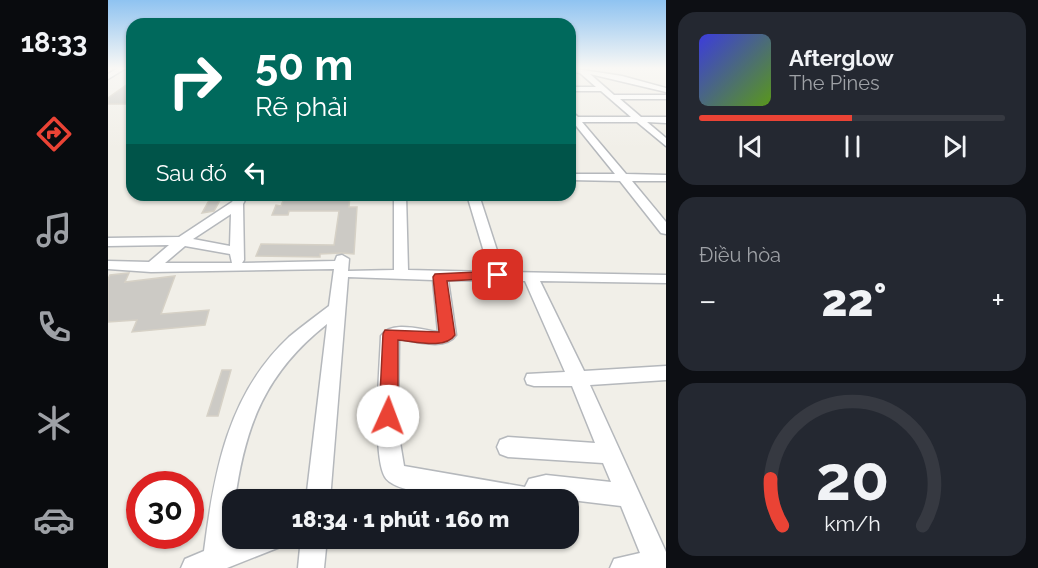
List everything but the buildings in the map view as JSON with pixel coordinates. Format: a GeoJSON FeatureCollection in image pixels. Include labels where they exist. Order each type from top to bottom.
{"type":"FeatureCollection","features":[{"type":"Feature","properties":{"kind":"street"},"geometry":{"type":"LineString","coordinates":[[609,95],[666,143]]}},
{"type":"Feature","properties":{"kind":"street"},"geometry":{"type":"LineString","coordinates":[[612,97],[666,97]]}},
{"type":"Feature","properties":{"kind":"street"},"geometry":{"type":"LineString","coordinates":[[656,97],[666,104]]}},
{"type":"Feature","properties":{"kind":"street"},"geometry":{"type":"LineString","coordinates":[[576,117],[666,120]]}},
{"type":"Feature","properties":{"kind":"street"},"geometry":{"type":"LineString","coordinates":[[576,122],[664,224]]}},
{"type":"Feature","properties":{"kind":"street"},"geometry":{"type":"LineString","coordinates":[[576,177],[666,178]]}},
{"type":"Feature","properties":{"kind":"street"},"geometry":{"type":"LineString","coordinates":[[151,268],[182,241],[238,201]]}},
{"type":"Feature","properties":{"kind":"street"},"geometry":{"type":"LineString","coordinates":[[236,259],[239,201]]}},
{"type":"Feature","properties":{"kind":"street"},"geometry":{"type":"LineString","coordinates":[[400,201],[401,276]]}},
{"type":"Feature","properties":{"kind":"street"},"geometry":{"type":"LineString","coordinates":[[475,201],[498,275]]}},
{"type":"Feature","properties":{"kind":"street"},"geometry":{"type":"LineString","coordinates":[[108,242],[182,241],[236,259],[345,266],[401,276],[498,275],[666,279]]}},
{"type":"Feature","properties":{"kind":"street"},"geometry":{"type":"LineString","coordinates":[[108,265],[192,269],[236,259]]}},
{"type":"Feature","properties":{"kind":"street"},"geometry":{"type":"LineString","coordinates":[[319,489],[337,308],[345,266]]}},
{"type":"Feature","properties":{"kind":"street"},"geometry":{"type":"LineString","coordinates":[[530,276],[578,379],[627,495],[662,565],[623,568]]}},
{"type":"Feature","properties":{"kind":"street"},"geometry":{"type":"LineString","coordinates":[[440,277],[447,335],[442,338],[395,333],[390,336],[387,430],[394,472],[402,477],[528,499],[533,499],[537,487],[546,486],[627,495]]}},
{"type":"Feature","properties":{"kind":"street"},"geometry":{"type":"LineString","coordinates":[[205,564],[226,470],[244,413],[264,376],[291,345],[337,308]]}},
{"type":"Feature","properties":{"kind":"street"},"geometry":{"type":"LineString","coordinates":[[534,379],[578,379],[666,373]]}},
{"type":"Feature","properties":{"kind":"street"},"geometry":{"type":"LineString","coordinates":[[508,447],[609,454]]}},
{"type":"Feature","properties":{"kind":"street"},"geometry":{"type":"LineString","coordinates":[[205,564],[243,549]]}},
{"type":"Feature","properties":{"kind":"street"},"geometry":{"type":"LineString","coordinates":[[311,568],[313,549]]}},
{"type":"Feature","properties":{"kind":"route"},"geometry":{"type":"LineString","coordinates":[[388,416],[391,334],[442,338],[447,335],[448,330],[440,277],[498,275]]}}]}
